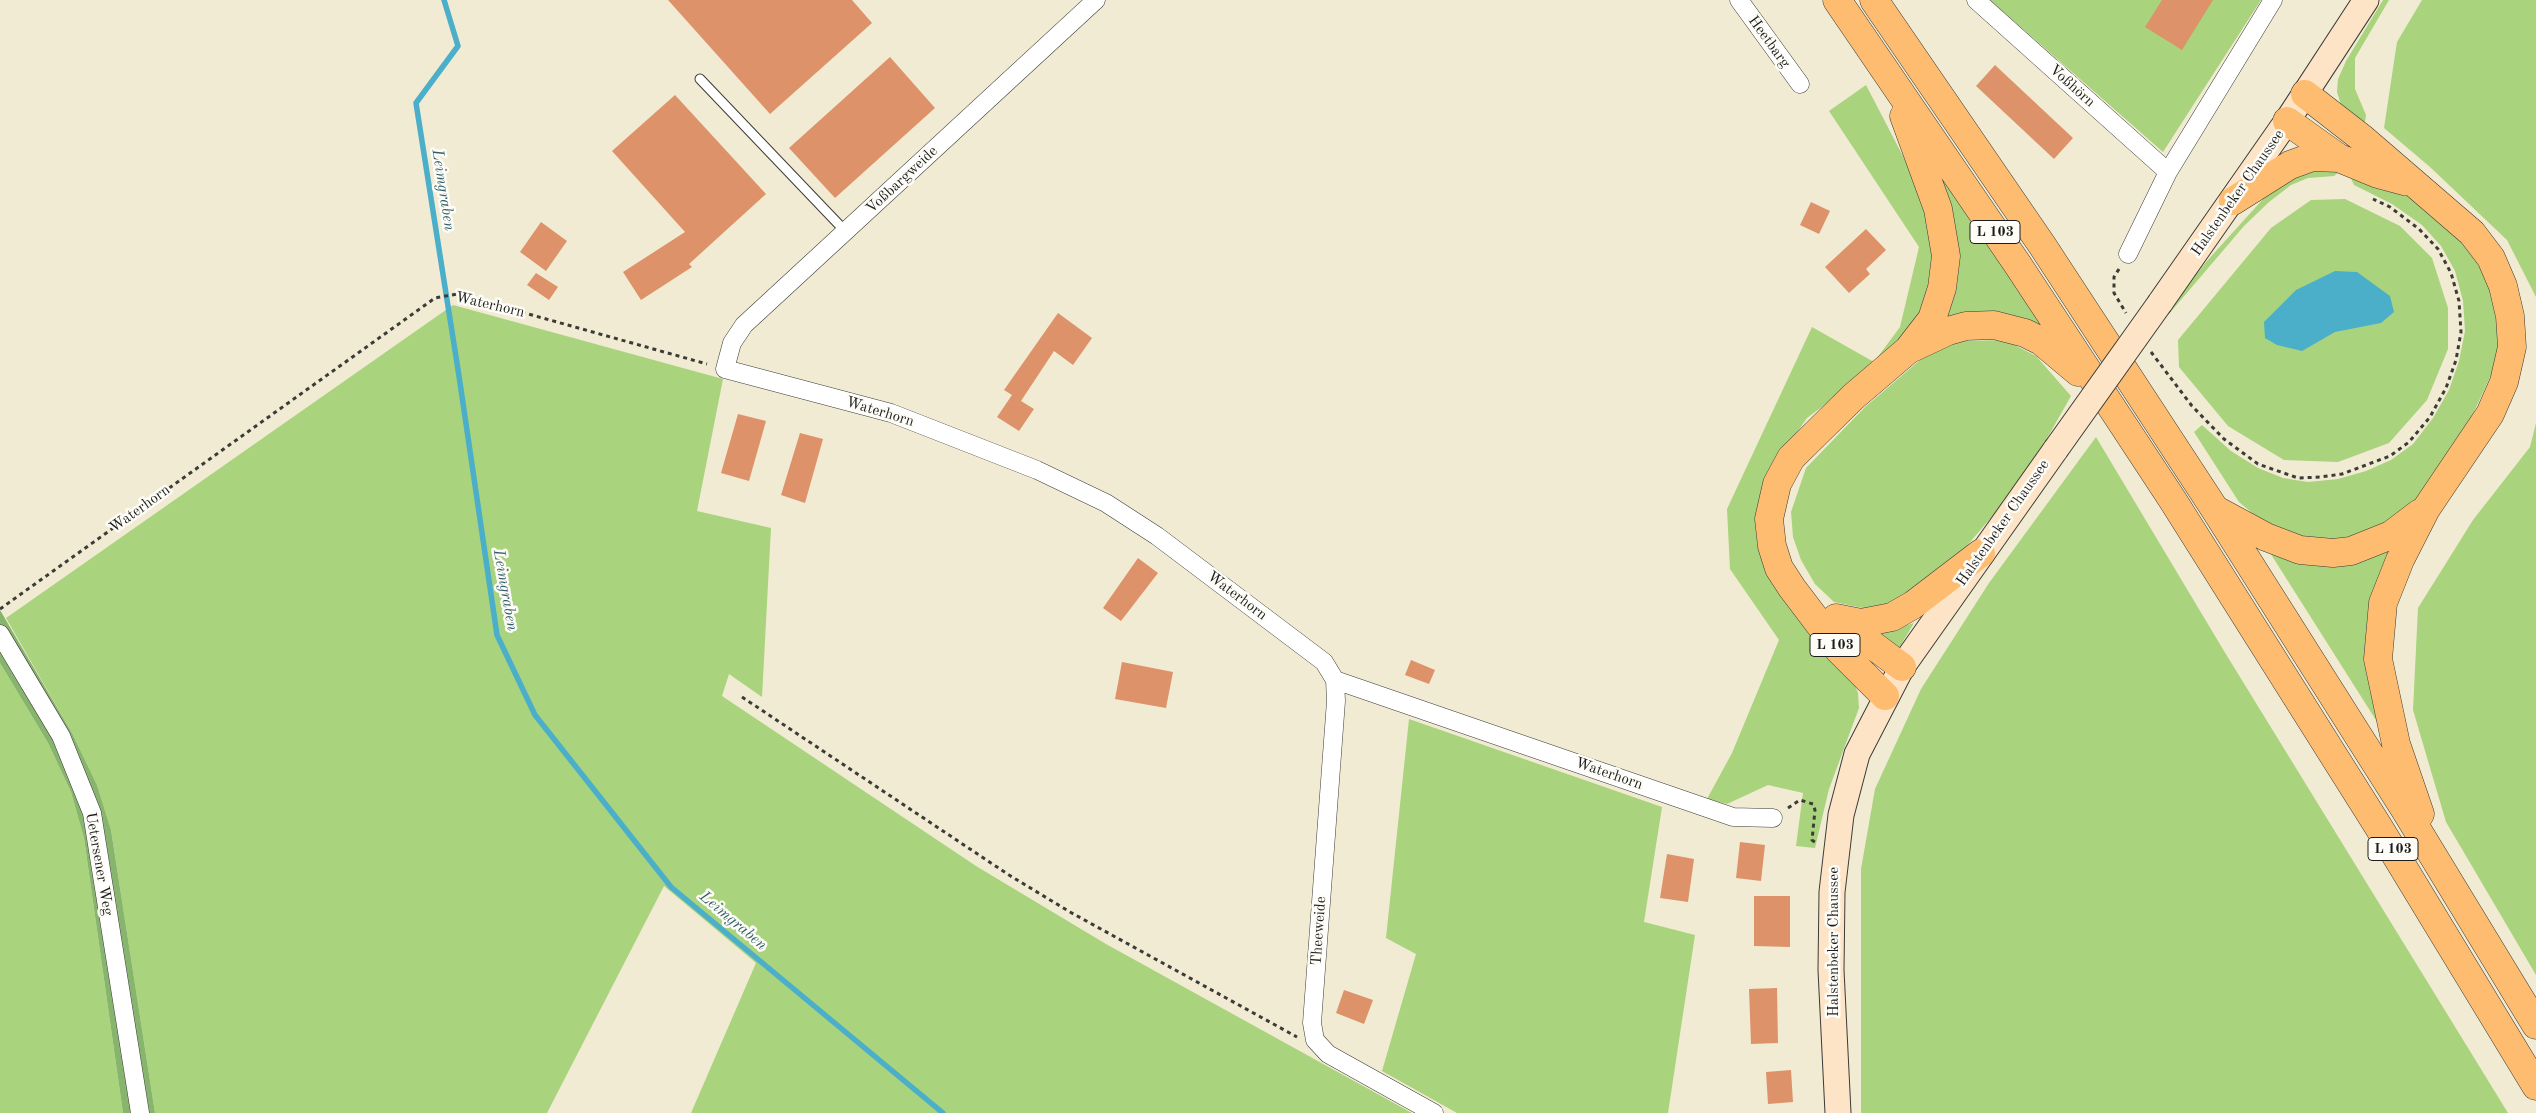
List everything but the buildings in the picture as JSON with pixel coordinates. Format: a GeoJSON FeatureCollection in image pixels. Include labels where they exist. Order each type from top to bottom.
{"type":"FeatureCollection","features":[{"type":"Feature","properties":{"kind":"highway","name":"L 103"},"geometry":{"type":"LineString","coordinates":[[1837,0],[2018,265],[2172,500],[2378,826],[2536,1086]]}},
{"type":"Feature","properties":{"kind":"highway","name":"L 103"},"geometry":{"type":"LineString","coordinates":[[1874,0],[2042,245],[2216,511],[2437,862],[2536,1025]]}},
{"type":"Feature","properties":{"kind":"highway","name":"L 103"},"geometry":{"type":"LineString","coordinates":[[1885,696],[1839,650],[1792,588],[1779,568],[1770,532],[1773,498],[1782,470],[1800,447],[1908,350],[1932,319],[1942,288],[1946,256],[1938,209],[1891,79]]}},
{"type":"Feature","properties":{"kind":"highway","name":"L 103"},"geometry":{"type":"LineString","coordinates":[[2305,94],[2364,139],[2413,184],[2472,233],[2491,258],[2503,286],[2510,316],[2512,348],[2504,382],[2490,414],[2426,509],[2400,560],[2383,603],[2378,659],[2396,744],[2437,862]]}},
{"type":"Feature","properties":{"kind":"highway","name":"L 103"},"geometry":{"type":"LineString","coordinates":[[2287,122],[2339,158],[2378,174],[2413,184]]}},
{"type":"Feature","properties":{"kind":"highway","name":"L 103"},"geometry":{"type":"LineString","coordinates":[[2232,201],[2290,165],[2312,156],[2339,158]]}},
{"type":"Feature","properties":{"kind":"highway","name":"L 103"},"geometry":{"type":"LineString","coordinates":[[1908,350],[1948,331],[1966,326],[1981,324],[2008,327],[2041,342],[2097,387]]}},
{"type":"Feature","properties":{"kind":"highway","name":"L 103"},"geometry":{"type":"LineString","coordinates":[[2216,511],[2266,537],[2300,550],[2333,552],[2352,551],[2392,535],[2426,509]]}},
{"type":"Feature","properties":{"kind":"highway","name":"L 103"},"geometry":{"type":"LineString","coordinates":[[1836,618],[1861,623],[1892,617],[1914,605],[1981,553]]}},
{"type":"Feature","properties":{"kind":"highway","name":"L 103"},"geometry":{"type":"LineString","coordinates":[[1792,588],[1902,667]]}},
{"type":"Feature","properties":{"kind":"main road","name":"Halstenbeker Chaussee"},"geometry":{"type":"LineString","coordinates":[[1838,1113],[1831,970],[1832,892],[1835,853],[1841,815],[1857,754],[1885,696],[1902,667],[2287,122],[2366,0]]}},
{"type":"Feature","properties":{"kind":"street","name":"Voßbargweide"},"geometry":{"type":"LineString","coordinates":[[724,369],[732,343],[744,325],[1096,0]]}},
{"type":"Feature","properties":{"kind":"street","name":"Heetbarg"},"geometry":{"type":"LineString","coordinates":[[1739,0],[1800,84]]}},
{"type":"Feature","properties":{"kind":"street","name":"Voßhörn"},"geometry":{"type":"LineString","coordinates":[[1976,0],[2168,172]]}},
{"type":"Feature","properties":{"kind":"street"},"geometry":{"type":"LineString","coordinates":[[2128,254],[2168,172],[2273,0]]}},
{"type":"Feature","properties":{"kind":"street","name":"Waterhorn"},"geometry":{"type":"LineString","coordinates":[[724,369],[891,414],[1036,470],[1106,502],[1157,536],[1324,662],[1334,680],[1733,817],[1773,818]]}},
{"type":"Feature","properties":{"kind":"street","name":"Uetersener Weg"},"geometry":{"type":"LineString","coordinates":[[0,634],[61,736],[92,814],[140,1113]]}},
{"type":"Feature","properties":{"kind":"street","name":"Theeweide"},"geometry":{"type":"LineString","coordinates":[[1315,1040],[1312,1023],[1336,701],[1334,680]]}},
{"type":"Feature","properties":{"kind":"street"},"geometry":{"type":"LineString","coordinates":[[1315,1040],[1328,1054],[1434,1113]]}},
{"type":"Feature","properties":{"kind":"lane"},"geometry":{"type":"LineString","coordinates":[[700,79],[846,232]]}},
{"type":"Feature","properties":{"kind":"path"},"geometry":{"type":"LineString","coordinates":[[2150,350],[2192,406],[2224,439],[2258,464],[2298,478],[2342,474],[2390,456],[2409,442],[2430,417],[2446,388],[2456,360],[2461,332],[2459,301],[2451,273],[2438,250],[2419,229],[2390,207],[2365,194]]}},
{"type":"Feature","properties":{"kind":"path"},"geometry":{"type":"LineString","coordinates":[[2126,314],[2114,293],[2114,277],[2128,254]]}},
{"type":"Feature","properties":{"kind":"path","name":"Waterhorn"},"geometry":{"type":"LineString","coordinates":[[0,609],[435,298],[457,294],[724,369]]}},
{"type":"Feature","properties":{"kind":"path"},"geometry":{"type":"LineString","coordinates":[[742,697],[1009,875],[1070,912],[1292,1036],[1315,1040]]}},
{"type":"Feature","properties":{"kind":"path"},"geometry":{"type":"LineString","coordinates":[[1800,800],[1812,804],[1815,810],[1812,840],[1819,846]]}},
{"type":"Feature","properties":{"kind":"green space"},"geometry":{"type":"Polygon","coordinates":[[[1990,0],[2261,0],[2163,152],[1990,0]]]}},
{"type":"Feature","properties":{"kind":"green space"},"geometry":{"type":"Polygon","coordinates":[[[2383,0],[2389,0],[2355,58],[2355,89],[2366,115],[2364,129],[2341,105],[2337,92],[2338,79],[2346,61],[2383,0]]]}},
{"type":"Feature","properties":{"kind":"green space"},"geometry":{"type":"Polygon","coordinates":[[[2422,0],[2536,0],[2536,297],[2507,240],[2430,167],[2384,128],[2397,42],[2422,0]]]}},
{"type":"Feature","properties":{"kind":"green space"},"geometry":{"type":"Polygon","coordinates":[[[1866,85],[1919,187],[1936,248],[1932,291],[1911,331],[1872,369],[1807,418],[1771,469],[1759,512],[1762,560],[1780,595],[1852,677],[1858,693],[1859,708],[1829,789],[1815,848],[1796,846],[1803,793],[1768,785],[1727,804],[1707,799],[1732,753],[1779,640],[1730,569],[1727,509],[1812,327],[1874,362],[1900,327],[1919,247],[1829,111],[1866,85]]]}},
{"type":"Feature","properties":{"kind":"green space"},"geometry":{"type":"Polygon","coordinates":[[[1931,157],[2046,329],[1938,327],[1931,157]]]}},
{"type":"Feature","properties":{"kind":"green space"},"geometry":{"type":"Polygon","coordinates":[[[2328,166],[2339,172],[2334,176],[2308,178],[2291,185],[2269,202],[2244,226],[2168,315],[2166,313],[2206,262],[2264,198],[2283,182],[2300,172],[2328,166]]]}},
{"type":"Feature","properties":{"kind":"green space"},"geometry":{"type":"Polygon","coordinates":[[[2348,172],[2392,186],[2421,202],[2446,222],[2483,268],[2493,293],[2498,321],[2498,346],[2492,373],[2465,431],[2431,483],[2407,511],[2359,539],[2296,540],[2265,524],[2239,502],[2194,432],[2202,425],[2231,451],[2258,468],[2283,478],[2308,482],[2338,479],[2366,471],[2391,460],[2413,444],[2433,418],[2449,390],[2459,361],[2465,331],[2463,301],[2455,271],[2441,246],[2422,225],[2392,204],[2354,185],[2348,172]]]}},
{"type":"Feature","properties":{"kind":"green space"},"geometry":{"type":"Polygon","coordinates":[[[2345,199],[2400,226],[2432,258],[2448,308],[2448,349],[2427,400],[2389,443],[2338,462],[2284,460],[2228,426],[2179,367],[2178,340],[2271,228],[2311,200],[2345,199]]]}},
{"type":"Feature","properties":{"kind":"green space"},"geometry":{"type":"Polygon","coordinates":[[[453,305],[723,379],[697,511],[771,528],[762,697],[729,674],[722,696],[976,866],[1106,944],[1412,1113],[691,1113],[756,963],[664,886],[547,1113],[155,1113],[111,830],[97,785],[72,733],[6,618],[453,305]]]}},
{"type":"Feature","properties":{"kind":"green space"},"geometry":{"type":"Polygon","coordinates":[[[2005,340],[2036,356],[2071,396],[2024,479],[1965,548],[1920,590],[1872,610],[1834,602],[1815,584],[1801,560],[1793,537],[1791,512],[1806,468],[1864,408],[1927,354],[1960,341],[2005,340]]]}},
{"type":"Feature","properties":{"kind":"green space"},"geometry":{"type":"Polygon","coordinates":[[[2536,423],[2536,975],[2446,822],[2413,710],[2418,608],[2473,520],[2530,447],[2536,423]]]}},
{"type":"Feature","properties":{"kind":"green space"},"geometry":{"type":"Polygon","coordinates":[[[2096,437],[2224,651],[2508,1113],[1861,1113],[1861,869],[1875,789],[1921,689],[1989,583],[2096,437]]]}},
{"type":"Feature","properties":{"kind":"green space"},"geometry":{"type":"Polygon","coordinates":[[[2401,536],[2381,728],[2267,548],[2401,536]]]}},
{"type":"Feature","properties":{"kind":"green space"},"geometry":{"type":"Polygon","coordinates":[[[0,610],[72,733],[97,785],[111,830],[155,1113],[123,1113],[84,838],[71,792],[48,743],[0,663],[0,610]]]}},
{"type":"Feature","properties":{"kind":"green space"},"geometry":{"type":"Polygon","coordinates":[[[1914,623],[1899,648],[1877,634],[1914,623]]]}},
{"type":"Feature","properties":{"kind":"green space"},"geometry":{"type":"Polygon","coordinates":[[[0,663],[48,743],[71,792],[84,838],[123,1113],[0,1113],[0,663]]]}},
{"type":"Feature","properties":{"kind":"green space"},"geometry":{"type":"Polygon","coordinates":[[[1409,719],[1662,807],[1644,922],[1695,935],[1668,1113],[1457,1113],[1382,1071],[1416,954],[1386,938],[1409,719]]]}},
{"type":"Feature","properties":{"kind":"water"},"geometry":{"type":"Polygon","coordinates":[[[2335,271],[2357,272],[2390,296],[2394,312],[2381,323],[2335,332],[2302,351],[2277,345],[2265,338],[2264,322],[2296,290],[2335,271]]]}},
{"type":"Feature","properties":{"kind":"waterway","name":"Leimgraben"},"geometry":{"type":"LineString","coordinates":[[444,0],[458,46],[416,103],[497,635],[535,715],[671,887],[943,1113]]}}]}
